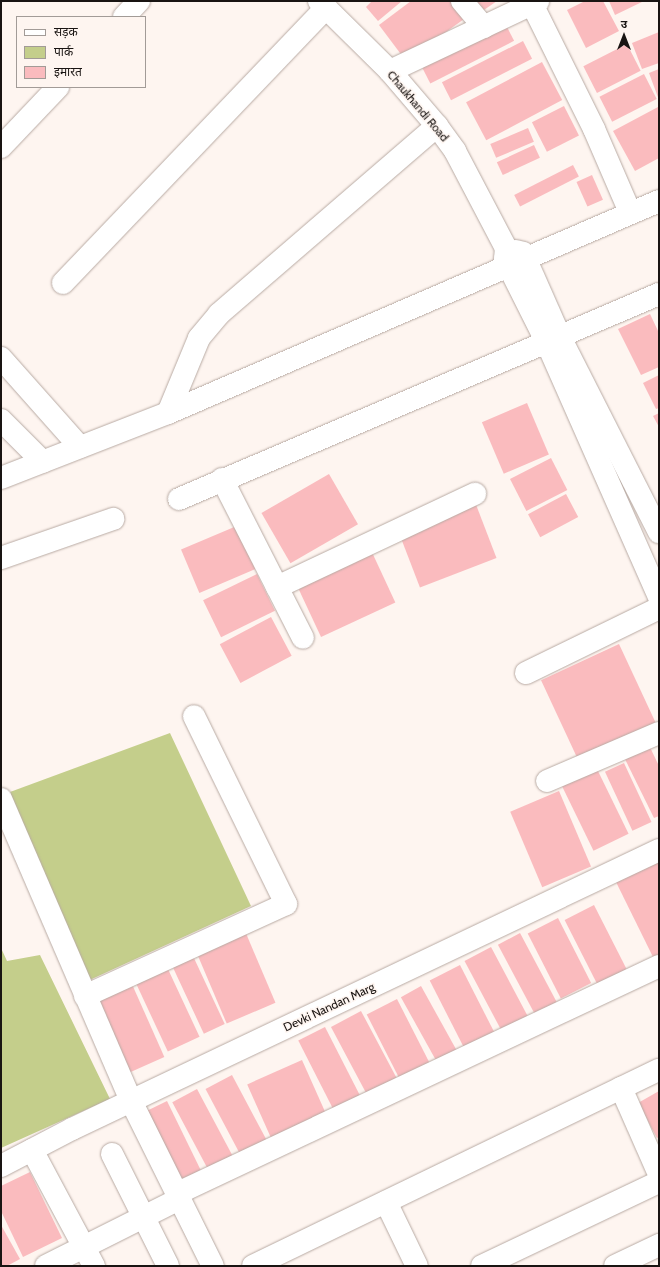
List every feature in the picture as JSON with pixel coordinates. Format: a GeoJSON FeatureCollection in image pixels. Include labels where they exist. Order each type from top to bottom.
{"type":"FeatureCollection","features":[{"type":"Feature","properties":{"kind":"street"},"geometry":{"type":"LineString","coordinates":[[125,16],[139,1]]}},
{"type":"Feature","properties":{"kind":"street"},"geometry":{"type":"LineString","coordinates":[[462,1],[484,26]]}},
{"type":"Feature","properties":{"kind":"street"},"geometry":{"type":"LineString","coordinates":[[390,71],[535,2],[594,129],[630,212]]}},
{"type":"Feature","properties":{"kind":"street"},"geometry":{"type":"LineString","coordinates":[[63,283],[323,5]]}},
{"type":"Feature","properties":{"kind":"street","name":"Chaukhandi Road"},"geometry":{"type":"LineString","coordinates":[[323,5],[390,71],[437,126],[455,151],[514,259],[554,340]]}},
{"type":"Feature","properties":{"kind":"street"},"geometry":{"type":"LineString","coordinates":[[1,147],[57,88]]}},
{"type":"Feature","properties":{"kind":"street"},"geometry":{"type":"LineString","coordinates":[[168,413],[199,338],[219,314],[437,126]]}},
{"type":"Feature","properties":{"kind":"street"},"geometry":{"type":"LineString","coordinates":[[1,478],[168,413],[514,259],[659,201]]}},
{"type":"Feature","properties":{"kind":"street"},"geometry":{"type":"LineString","coordinates":[[179,499],[222,479],[554,340],[659,294]]}},
{"type":"Feature","properties":{"kind":"street"},"geometry":{"type":"LineString","coordinates":[[554,340],[659,532]]}},
{"type":"Feature","properties":{"kind":"street"},"geometry":{"type":"LineString","coordinates":[[554,340],[659,597]]}},
{"type":"Feature","properties":{"kind":"street"},"geometry":{"type":"LineString","coordinates":[[1,358],[80,447]]}},
{"type":"Feature","properties":{"kind":"street"},"geometry":{"type":"LineString","coordinates":[[1,420],[43,462]]}},
{"type":"Feature","properties":{"kind":"street"},"geometry":{"type":"LineString","coordinates":[[222,479],[303,638]]}},
{"type":"Feature","properties":{"kind":"street"},"geometry":{"type":"LineString","coordinates":[[277,587],[475,494]]}},
{"type":"Feature","properties":{"kind":"street"},"geometry":{"type":"LineString","coordinates":[[1,558],[113,519]]}},
{"type":"Feature","properties":{"kind":"street"},"geometry":{"type":"LineString","coordinates":[[526,673],[659,608]]}},
{"type":"Feature","properties":{"kind":"street"},"geometry":{"type":"LineString","coordinates":[[85,996],[286,904],[194,716]]}},
{"type":"Feature","properties":{"kind":"street"},"geometry":{"type":"LineString","coordinates":[[547,781],[659,733]]}},
{"type":"Feature","properties":{"kind":"street"},"geometry":{"type":"LineString","coordinates":[[1,799],[131,1101],[180,1195],[213,1266]]}},
{"type":"Feature","properties":{"kind":"street","name":"Devki Nandan Marg"},"geometry":{"type":"LineString","coordinates":[[1,1166],[131,1101],[659,850]]}},
{"type":"Feature","properties":{"kind":"street"},"geometry":{"type":"LineString","coordinates":[[46,1266],[144,1219],[180,1195],[659,966]]}},
{"type":"Feature","properties":{"kind":"street"},"geometry":{"type":"LineString","coordinates":[[253,1266],[659,1070]]}},
{"type":"Feature","properties":{"kind":"street"},"geometry":{"type":"LineString","coordinates":[[621,1088],[659,1174]]}},
{"type":"Feature","properties":{"kind":"street"},"geometry":{"type":"LineString","coordinates":[[32,1150],[94,1266]]}},
{"type":"Feature","properties":{"kind":"street"},"geometry":{"type":"LineString","coordinates":[[112,1154],[168,1266]]}},
{"type":"Feature","properties":{"kind":"street"},"geometry":{"type":"LineString","coordinates":[[482,1266],[659,1182]]}},
{"type":"Feature","properties":{"kind":"street"},"geometry":{"type":"LineString","coordinates":[[386,1202],[417,1266]]}},
{"type":"Feature","properties":{"kind":"street"},"geometry":{"type":"LineString","coordinates":[[615,1266],[659,1245]]}},
{"type":"Feature","properties":{"kind":"green space"},"geometry":{"type":"Polygon","coordinates":[[[170,733],[251,906],[81,984],[10,792],[170,733]]]}},
{"type":"Feature","properties":{"kind":"green space"},"geometry":{"type":"Polygon","coordinates":[[[1,948],[7,961],[40,955],[110,1099],[1,1148],[1,948]]]}},
{"type":"Feature","properties":{"kind":"building"},"geometry":{"type":"Polygon","coordinates":[[[372,1],[402,1],[378,21],[366,7],[372,1]]]}},
{"type":"Feature","properties":{"kind":"building"},"geometry":{"type":"Polygon","coordinates":[[[411,1],[451,1],[464,19],[406,61],[379,25],[411,1]]]}},
{"type":"Feature","properties":{"kind":"building"},"geometry":{"type":"Polygon","coordinates":[[[473,1],[497,1],[481,12],[473,1]]]}},
{"type":"Feature","properties":{"kind":"building"},"geometry":{"type":"Polygon","coordinates":[[[585,1],[603,1],[619,31],[586,48],[567,10],[585,1]]]}},
{"type":"Feature","properties":{"kind":"building"},"geometry":{"type":"Polygon","coordinates":[[[609,1],[644,1],[615,15],[609,1]]]}},
{"type":"Feature","properties":{"kind":"building"},"geometry":{"type":"Polygon","coordinates":[[[505,23],[514,41],[430,83],[421,66],[505,23]]]}},
{"type":"Feature","properties":{"kind":"building"},"geometry":{"type":"Polygon","coordinates":[[[659,32],[659,63],[642,69],[632,43],[659,32]]]}},
{"type":"Feature","properties":{"kind":"building"},"geometry":{"type":"Polygon","coordinates":[[[523,41],[532,59],[451,100],[442,82],[523,41]]]}},
{"type":"Feature","properties":{"kind":"building"},"geometry":{"type":"Polygon","coordinates":[[[627,44],[641,71],[597,93],[583,66],[627,44]]]}},
{"type":"Feature","properties":{"kind":"building"},"geometry":{"type":"Polygon","coordinates":[[[542,62],[562,100],[486,140],[466,102],[542,62]]]}},
{"type":"Feature","properties":{"kind":"building"},"geometry":{"type":"Polygon","coordinates":[[[659,69],[659,100],[649,73],[659,69]]]}},
{"type":"Feature","properties":{"kind":"building"},"geometry":{"type":"Polygon","coordinates":[[[644,74],[657,99],[612,122],[599,97],[644,74]]]}},
{"type":"Feature","properties":{"kind":"building"},"geometry":{"type":"Polygon","coordinates":[[[564,106],[579,135],[547,152],[532,122],[564,106]]]}},
{"type":"Feature","properties":{"kind":"building"},"geometry":{"type":"Polygon","coordinates":[[[658,107],[659,158],[635,171],[613,131],[658,107]]]}},
{"type":"Feature","properties":{"kind":"building"},"geometry":{"type":"Polygon","coordinates":[[[528,128],[534,142],[496,158],[490,144],[528,128]]]}},
{"type":"Feature","properties":{"kind":"building"},"geometry":{"type":"Polygon","coordinates":[[[534,145],[540,158],[503,175],[497,162],[534,145]]]}},
{"type":"Feature","properties":{"kind":"building"},"geometry":{"type":"Polygon","coordinates":[[[573,165],[579,177],[520,207],[514,195],[573,165]]]}},
{"type":"Feature","properties":{"kind":"building"},"geometry":{"type":"Polygon","coordinates":[[[592,175],[603,200],[587,207],[576,182],[592,175]]]}},
{"type":"Feature","properties":{"kind":"building"},"geometry":{"type":"Polygon","coordinates":[[[650,314],[659,333],[659,367],[641,375],[618,329],[650,314]]]}},
{"type":"Feature","properties":{"kind":"building"},"geometry":{"type":"Polygon","coordinates":[[[659,375],[659,408],[656,409],[643,383],[659,375]]]}},
{"type":"Feature","properties":{"kind":"building"},"geometry":{"type":"Polygon","coordinates":[[[527,403],[549,455],[504,474],[482,422],[527,403]]]}},
{"type":"Feature","properties":{"kind":"building"},"geometry":{"type":"Polygon","coordinates":[[[659,413],[659,427],[653,416],[659,413]]]}},
{"type":"Feature","properties":{"kind":"building"},"geometry":{"type":"Polygon","coordinates":[[[551,458],[567,490],[526,511],[510,479],[551,458]]]}},
{"type":"Feature","properties":{"kind":"building"},"geometry":{"type":"Polygon","coordinates":[[[329,474],[358,524],[290,563],[261,513],[329,474]]]}},
{"type":"Feature","properties":{"kind":"building"},"geometry":{"type":"Polygon","coordinates":[[[566,494],[578,517],[540,537],[528,514],[566,494]]]}},
{"type":"Feature","properties":{"kind":"building"},"geometry":{"type":"Polygon","coordinates":[[[475,502],[497,558],[420,587],[398,531],[475,502]]]}},
{"type":"Feature","properties":{"kind":"building"},"geometry":{"type":"Polygon","coordinates":[[[239,525],[257,568],[199,593],[181,550],[239,525]]]}},
{"type":"Feature","properties":{"kind":"building"},"geometry":{"type":"Polygon","coordinates":[[[370,548],[395,602],[321,637],[296,583],[370,548]]]}},
{"type":"Feature","properties":{"kind":"building"},"geometry":{"type":"Polygon","coordinates":[[[257,574],[275,611],[221,637],[203,600],[257,574]]]}},
{"type":"Feature","properties":{"kind":"building"},"geometry":{"type":"Polygon","coordinates":[[[271,617],[292,656],[240,683],[220,644],[271,617]]]}},
{"type":"Feature","properties":{"kind":"building"},"geometry":{"type":"Polygon","coordinates":[[[619,644],[658,727],[580,764],[541,680],[619,644]]]}},
{"type":"Feature","properties":{"kind":"building"},"geometry":{"type":"Polygon","coordinates":[[[647,741],[659,766],[659,816],[654,818],[622,753],[647,741]]]}},
{"type":"Feature","properties":{"kind":"building"},"geometry":{"type":"Polygon","coordinates":[[[624,763],[651,822],[632,831],[605,772],[624,763]]]}},
{"type":"Feature","properties":{"kind":"building"},"geometry":{"type":"Polygon","coordinates":[[[597,769],[629,834],[594,851],[562,786],[597,769]]]}},
{"type":"Feature","properties":{"kind":"building"},"geometry":{"type":"Polygon","coordinates":[[[559,791],[591,866],[542,887],[510,812],[559,791]]]}},
{"type":"Feature","properties":{"kind":"building"},"geometry":{"type":"Polygon","coordinates":[[[659,862],[659,954],[653,957],[616,882],[659,862]]]}},
{"type":"Feature","properties":{"kind":"building"},"geometry":{"type":"Polygon","coordinates":[[[594,905],[627,969],[597,984],[565,920],[594,905]]]}},
{"type":"Feature","properties":{"kind":"building"},"geometry":{"type":"Polygon","coordinates":[[[558,918],[591,983],[561,998],[528,933],[558,918]]]}},
{"type":"Feature","properties":{"kind":"building"},"geometry":{"type":"Polygon","coordinates":[[[245,931],[275,1003],[227,1024],[196,952],[245,931]]]}},
{"type":"Feature","properties":{"kind":"building"},"geometry":{"type":"Polygon","coordinates":[[[520,933],[558,1005],[536,1016],[498,945],[520,933]]]}},
{"type":"Feature","properties":{"kind":"building"},"geometry":{"type":"Polygon","coordinates":[[[491,947],[529,1018],[502,1032],[465,961],[491,947]]]}},
{"type":"Feature","properties":{"kind":"building"},"geometry":{"type":"Polygon","coordinates":[[[193,956],[225,1024],[204,1034],[172,966],[193,956]]]}},
{"type":"Feature","properties":{"kind":"building"},"geometry":{"type":"Polygon","coordinates":[[[460,965],[494,1032],[464,1047],[430,980],[460,965]]]}},
{"type":"Feature","properties":{"kind":"building"},"geometry":{"type":"Polygon","coordinates":[[[167,967],[200,1037],[168,1052],[135,982],[167,967]]]}},
{"type":"Feature","properties":{"kind":"building"},"geometry":{"type":"Polygon","coordinates":[[[131,982],[164,1057],[125,1074],[92,999],[131,982]]]}},
{"type":"Feature","properties":{"kind":"building"},"geometry":{"type":"Polygon","coordinates":[[[421,986],[457,1051],[437,1062],[401,997],[421,986]]]}},
{"type":"Feature","properties":{"kind":"building"},"geometry":{"type":"Polygon","coordinates":[[[397,999],[431,1066],[401,1081],[367,1014],[397,999]]]}},
{"type":"Feature","properties":{"kind":"building"},"geometry":{"type":"Polygon","coordinates":[[[361,1011],[399,1083],[369,1098],[331,1027],[361,1011]]]}},
{"type":"Feature","properties":{"kind":"building"},"geometry":{"type":"Polygon","coordinates":[[[325,1027],[360,1096],[333,1109],[298,1041],[325,1027]]]}},
{"type":"Feature","properties":{"kind":"building"},"geometry":{"type":"Polygon","coordinates":[[[302,1060],[326,1115],[272,1139],[247,1084],[302,1060]]]}},
{"type":"Feature","properties":{"kind":"building"},"geometry":{"type":"Polygon","coordinates":[[[232,1075],[268,1142],[241,1156],[206,1089],[232,1075]]]}},
{"type":"Feature","properties":{"kind":"building"},"geometry":{"type":"Polygon","coordinates":[[[197,1089],[233,1156],[208,1169],[172,1102],[197,1089]]]}},
{"type":"Feature","properties":{"kind":"building"},"geometry":{"type":"Polygon","coordinates":[[[659,1091],[659,1137],[657,1138],[638,1103],[659,1091]]]}},
{"type":"Feature","properties":{"kind":"building"},"geometry":{"type":"Polygon","coordinates":[[[167,1101],[202,1172],[176,1185],[141,1114],[167,1101]]]}},
{"type":"Feature","properties":{"kind":"building"},"geometry":{"type":"Polygon","coordinates":[[[30,1172],[62,1238],[23,1257],[1,1211],[1,1186],[30,1172]]]}},
{"type":"Feature","properties":{"kind":"building"},"geometry":{"type":"Polygon","coordinates":[[[1,1225],[20,1259],[7,1266],[1,1266],[1,1225]]]}}]}
